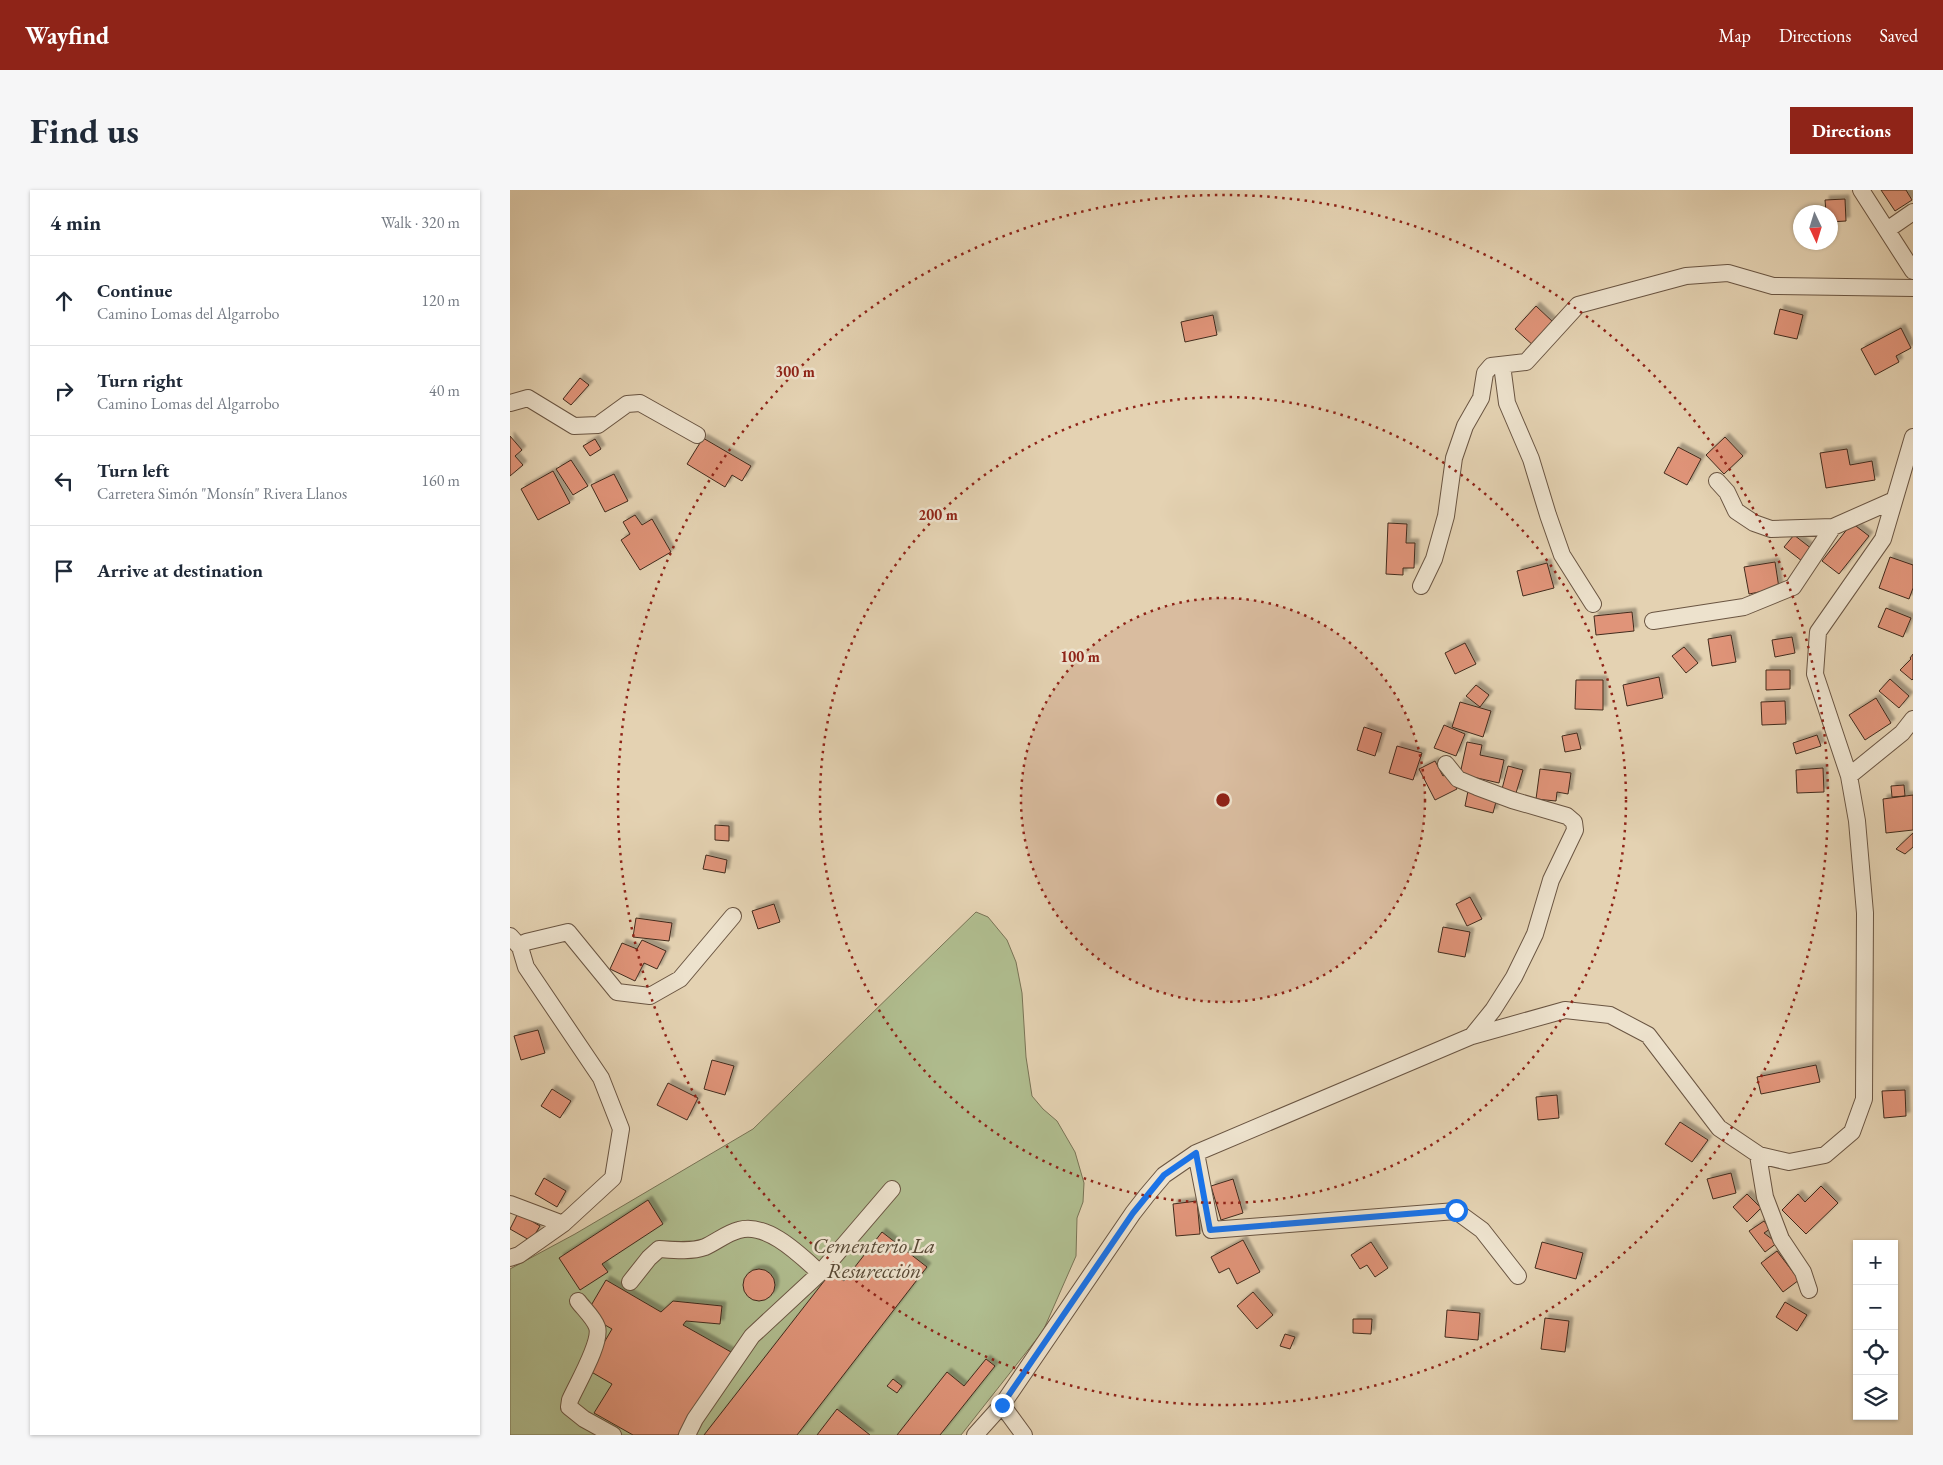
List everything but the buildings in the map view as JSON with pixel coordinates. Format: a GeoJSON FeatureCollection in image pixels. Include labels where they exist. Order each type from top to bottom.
{"type":"FeatureCollection","features":[{"type":"Feature","properties":{"kind":"street"},"geometry":{"type":"LineString","coordinates":[[1861,190],[1913,271]]}},
{"type":"Feature","properties":{"kind":"street"},"geometry":{"type":"LineString","coordinates":[[1886,230],[1913,212]]}},
{"type":"Feature","properties":{"kind":"street"},"geometry":{"type":"LineString","coordinates":[[1421,586],[1434,559],[1446,516],[1454,458],[1465,426],[1481,398],[1485,373],[1490,366],[1526,362],[1578,305],[1686,276],[1728,273],[1773,286],[1913,288]]}},
{"type":"Feature","properties":{"kind":"street"},"geometry":{"type":"LineString","coordinates":[[1502,365],[1508,403],[1531,459],[1562,555],[1593,604]]}},
{"type":"Feature","properties":{"kind":"street"},"geometry":{"type":"LineString","coordinates":[[510,403],[528,398],[574,426],[598,425],[627,404],[640,403],[697,435]]}},
{"type":"Feature","properties":{"kind":"street"},"geometry":{"type":"LineString","coordinates":[[975,1435],[1002,1405],[1137,1207],[1164,1175],[1196,1153],[1472,1036],[1565,1010],[1610,1016],[1648,1035],[1719,1128],[1758,1155],[1789,1162],[1825,1154],[1852,1132],[1864,1099],[1865,913],[1857,821],[1849,776],[1815,674],[1818,632],[1882,539],[1913,437]]}},
{"type":"Feature","properties":{"kind":"street"},"geometry":{"type":"LineString","coordinates":[[1717,481],[1736,510],[1754,523],[1771,529],[1833,527],[1894,500]]}},
{"type":"Feature","properties":{"kind":"street"},"geometry":{"type":"LineString","coordinates":[[1653,621],[1744,606],[1793,587],[1833,527]]}},
{"type":"Feature","properties":{"kind":"street"},"geometry":{"type":"LineString","coordinates":[[1849,776],[1902,733],[1913,719]]}},
{"type":"Feature","properties":{"kind":"street"},"geometry":{"type":"LineString","coordinates":[[1446,764],[1458,779],[1512,800],[1567,816],[1574,822],[1575,830],[1551,880],[1534,934],[1514,977],[1493,1010],[1472,1036]]}},
{"type":"Feature","properties":{"kind":"street"},"geometry":{"type":"LineString","coordinates":[[510,1258],[519,1255],[563,1224],[614,1178],[621,1129],[601,1078],[526,967],[515,941],[526,942],[568,932],[617,992],[650,996],[680,979],[733,916]]}},
{"type":"Feature","properties":{"kind":"street"},"geometry":{"type":"LineString","coordinates":[[1196,1153],[1210,1230],[1456,1210],[1482,1230],[1518,1276]]}},
{"type":"Feature","properties":{"kind":"street"},"geometry":{"type":"LineString","coordinates":[[1758,1155],[1765,1197],[1781,1239],[1803,1272],[1810,1290]]}},
{"type":"Feature","properties":{"kind":"street"},"geometry":{"type":"LineString","coordinates":[[687,1435],[695,1419],[752,1336],[820,1273],[892,1189]]}},
{"type":"Feature","properties":{"kind":"street"},"geometry":{"type":"LineString","coordinates":[[510,1204],[563,1224]]}},
{"type":"Feature","properties":{"kind":"street"},"geometry":{"type":"LineString","coordinates":[[630,1282],[649,1258],[659,1249],[703,1248],[740,1229],[756,1230],[775,1236],[820,1273]]}},
{"type":"Feature","properties":{"kind":"street"},"geometry":{"type":"LineString","coordinates":[[578,1302],[597,1324],[598,1334],[595,1345],[570,1400],[569,1407],[584,1419],[613,1435]]}},
{"type":"Feature","properties":{"kind":"street"},"geometry":{"type":"LineString","coordinates":[[1002,1405],[1024,1435]]}},
{"type":"Feature","properties":{"kind":"green space","name":"Cementerio La Resurección"},"geometry":{"type":"Polygon","coordinates":[[[976,912],[988,917],[1007,940],[1016,962],[1022,993],[1026,1057],[1032,1096],[1057,1121],[1075,1152],[1084,1183],[1083,1202],[1077,1218],[1076,1256],[1043,1331],[961,1435],[510,1435],[510,1269],[575,1234],[753,1129],[976,912]]]}},
{"type":"Feature","properties":{"kind":"route"},"geometry":{"type":"LineString","coordinates":[[1002,1405],[1133,1213],[1164,1175],[1196,1153],[1210,1230],[1456,1210]]}}]}
